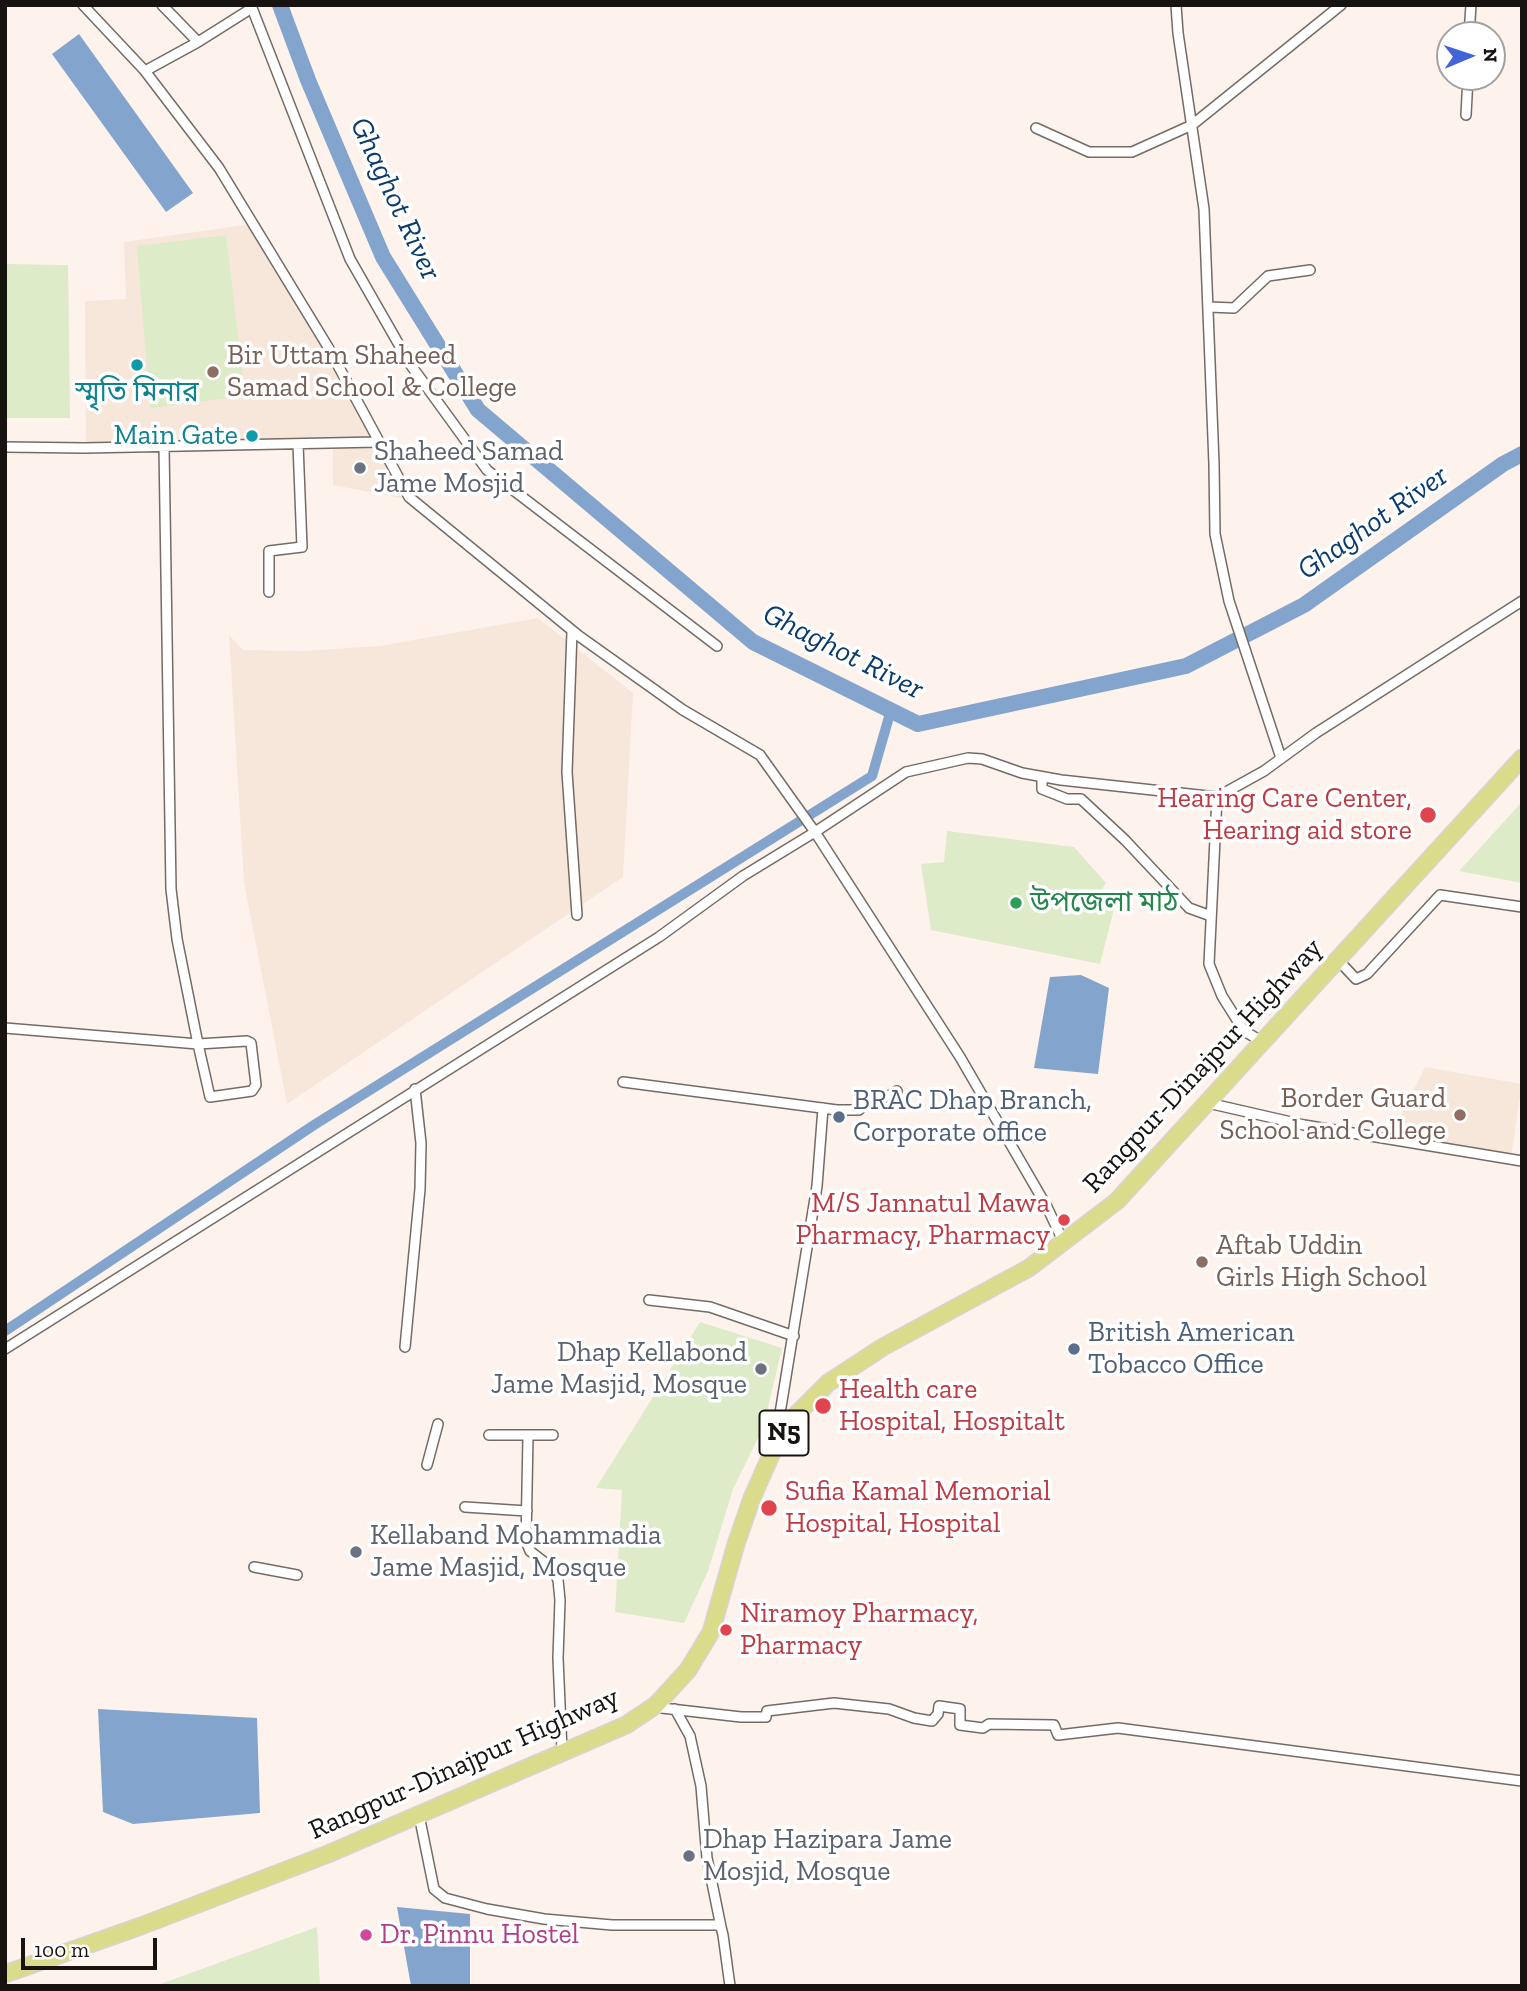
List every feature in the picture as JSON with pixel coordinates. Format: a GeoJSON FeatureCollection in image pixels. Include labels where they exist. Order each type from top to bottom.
{"type":"FeatureCollection","features":[{"type":"Feature","properties":{"kind":"highway","name":"Rangpur-Dinajpur Highway"},"geometry":{"type":"LineString","coordinates":[[5,1974],[141,1926],[419,1815],[626,1725],[653,1707],[688,1670],[711,1632],[752,1498],[775,1446],[797,1414],[828,1384],[883,1347],[1030,1268],[1117,1201],[1522,758]]}},
{"type":"Feature","properties":{"kind":"street"},"geometry":{"type":"LineString","coordinates":[[83,5],[145,71],[219,168],[328,347],[409,497],[572,631],[683,710],[760,755],[814,830],[960,1057],[1065,1242]]}},
{"type":"Feature","properties":{"kind":"street"},"geometry":{"type":"LineString","coordinates":[[162,5],[198,42]]}},
{"type":"Feature","properties":{"kind":"street"},"geometry":{"type":"LineString","coordinates":[[1176,5],[1204,209],[1215,534],[1229,601],[1281,758]]}},
{"type":"Feature","properties":{"kind":"street"},"geometry":{"type":"LineString","coordinates":[[1036,128],[1089,152],[1132,152],[1192,125],[1341,5]]}},
{"type":"Feature","properties":{"kind":"street"},"geometry":{"type":"LineString","coordinates":[[145,71],[252,8],[350,259],[410,364],[487,470],[717,646]]}},
{"type":"Feature","properties":{"kind":"street"},"geometry":{"type":"LineString","coordinates":[[1466,115],[1467,91]]}},
{"type":"Feature","properties":{"kind":"street"},"geometry":{"type":"LineString","coordinates":[[1209,307],[1234,307],[1268,276],[1310,270]]}},
{"type":"Feature","properties":{"kind":"street"},"geometry":{"type":"LineString","coordinates":[[5,447],[164,447],[378,442]]}},
{"type":"Feature","properties":{"kind":"street"},"geometry":{"type":"LineString","coordinates":[[269,592],[269,551],[302,547],[298,444]]}},
{"type":"Feature","properties":{"kind":"street"},"geometry":{"type":"LineString","coordinates":[[5,1028],[198,1044],[247,1041],[251,1043],[256,1085],[252,1091],[211,1097],[198,1044],[177,939],[171,889],[164,447]]}},
{"type":"Feature","properties":{"kind":"street"},"geometry":{"type":"LineString","coordinates":[[5,1349],[659,937],[743,876],[906,772],[968,758],[982,759],[1022,773],[1217,797],[1522,601]]}},
{"type":"Feature","properties":{"kind":"street"},"geometry":{"type":"LineString","coordinates":[[572,631],[567,772],[577,915]]}},
{"type":"Feature","properties":{"kind":"street"},"geometry":{"type":"LineString","coordinates":[[1042,776],[1042,789],[1067,799],[1081,799],[1125,840],[1189,908],[1210,916]]}},
{"type":"Feature","properties":{"kind":"street"},"geometry":{"type":"LineString","coordinates":[[1217,797],[1209,964],[1222,996],[1244,1031],[1263,1042]]}},
{"type":"Feature","properties":{"kind":"street"},"geometry":{"type":"LineString","coordinates":[[1339,960],[1356,979],[1367,974],[1440,895],[1522,907]]}},
{"type":"Feature","properties":{"kind":"street"},"geometry":{"type":"LineString","coordinates":[[622,1082],[823,1108],[859,1110],[868,1099],[887,1097],[897,1091]]}},
{"type":"Feature","properties":{"kind":"street"},"geometry":{"type":"LineString","coordinates":[[405,1347],[420,1189],[421,1143],[415,1089]]}},
{"type":"Feature","properties":{"kind":"street"},"geometry":{"type":"LineString","coordinates":[[1208,1103],[1304,1125],[1522,1161]]}},
{"type":"Feature","properties":{"kind":"street"},"geometry":{"type":"LineString","coordinates":[[775,1446],[817,1186],[823,1108]]}},
{"type":"Feature","properties":{"kind":"street"},"geometry":{"type":"LineString","coordinates":[[649,1300],[709,1307],[794,1336]]}},
{"type":"Feature","properties":{"kind":"street"},"geometry":{"type":"LineString","coordinates":[[427,1465],[438,1424]]}},
{"type":"Feature","properties":{"kind":"street"},"geometry":{"type":"LineString","coordinates":[[489,1435],[553,1435]]}},
{"type":"Feature","properties":{"kind":"street"},"geometry":{"type":"LineString","coordinates":[[528,1436],[527,1547],[552,1567],[558,1580],[562,1751]]}},
{"type":"Feature","properties":{"kind":"street"},"geometry":{"type":"LineString","coordinates":[[465,1507],[527,1511]]}},
{"type":"Feature","properties":{"kind":"street"},"geometry":{"type":"LineString","coordinates":[[254,1567],[297,1575]]}},
{"type":"Feature","properties":{"kind":"street"},"geometry":{"type":"LineString","coordinates":[[653,1707],[766,1717],[767,1711],[834,1703],[889,1709],[932,1721],[938,1714],[939,1706],[960,1709],[960,1726],[982,1728],[989,1724],[1054,1725],[1058,1735],[1118,1728],[1522,1781]]}},
{"type":"Feature","properties":{"kind":"street"},"geometry":{"type":"LineString","coordinates":[[675,1710],[690,1736],[701,1786],[707,1858],[730,1986]]}},
{"type":"Feature","properties":{"kind":"street"},"geometry":{"type":"LineString","coordinates":[[419,1815],[434,1889],[445,1898],[544,1919],[648,1926],[713,1924],[721,1927]]}},
{"type":"Feature","properties":{"kind":"shaded area","name":"Bir Uttam Shaheed Samad School & College"},"geometry":{"type":"Polygon","coordinates":[[[252,224],[327,348],[408,497],[400,498],[333,485],[333,444],[86,449],[85,301],[126,299],[124,242],[252,224]]]}},
{"type":"Feature","properties":{"kind":"shaded area"},"geometry":{"type":"Polygon","coordinates":[[[538,618],[633,693],[623,877],[287,1104],[244,883],[229,635],[243,650],[303,651],[380,646],[538,618]]]}},
{"type":"Feature","properties":{"kind":"shaded area","name":"Border Guard School and College"},"geometry":{"type":"Polygon","coordinates":[[[1425,1067],[1522,1084],[1511,1157],[1391,1134],[1425,1067]]]}},
{"type":"Feature","properties":{"kind":"green space"},"geometry":{"type":"Polygon","coordinates":[[[226,235],[245,396],[150,408],[137,246],[226,235]]]}},
{"type":"Feature","properties":{"kind":"green space"},"geometry":{"type":"Polygon","coordinates":[[[5,264],[68,265],[70,418],[5,418],[5,264]]]}},
{"type":"Feature","properties":{"kind":"green space"},"geometry":{"type":"Polygon","coordinates":[[[1522,802],[1522,883],[1459,871],[1522,802]]]}},
{"type":"Feature","properties":{"kind":"green space","name":"উপজেলা মাঠ"},"geometry":{"type":"Polygon","coordinates":[[[947,831],[1074,847],[1106,883],[1097,897],[1114,909],[1100,964],[931,930],[921,864],[944,862],[947,831]]]}},
{"type":"Feature","properties":{"kind":"green space"},"geometry":{"type":"Polygon","coordinates":[[[700,1322],[782,1348],[763,1428],[733,1489],[708,1571],[684,1623],[615,1612],[622,1490],[596,1488],[700,1322]]]}},
{"type":"Feature","properties":{"kind":"green space"},"geometry":{"type":"Polygon","coordinates":[[[317,1927],[320,1986],[155,1986],[317,1927]]]}},
{"type":"Feature","properties":{"kind":"water"},"geometry":{"type":"Polygon","coordinates":[[[79,34],[193,193],[166,212],[52,54],[79,34]]]}},
{"type":"Feature","properties":{"kind":"water"},"geometry":{"type":"Polygon","coordinates":[[[1081,975],[1109,988],[1098,1074],[1034,1068],[1050,977],[1081,975]]]}},
{"type":"Feature","properties":{"kind":"water"},"geometry":{"type":"Polygon","coordinates":[[[98,1709],[257,1718],[260,1813],[133,1824],[103,1812],[98,1709]]]}},
{"type":"Feature","properties":{"kind":"water"},"geometry":{"type":"Polygon","coordinates":[[[397,1907],[470,1914],[470,1986],[411,1986],[397,1907]]]}},
{"type":"Feature","properties":{"kind":"waterway","name":"Ghaghot River"},"geometry":{"type":"LineString","coordinates":[[280,5],[308,80],[383,257],[478,410],[753,642],[918,724],[1186,666],[1304,605],[1503,464],[1522,454]]}},
{"type":"Feature","properties":{"kind":"waterway"},"geometry":{"type":"LineString","coordinates":[[5,1331],[314,1125],[872,776],[891,710]]}},
{"type":"Feature","properties":{"kind":"place","name":"স্মৃতি মিনার"},"geometry":{"type":"Point","coordinates":[137,365]}},
{"type":"Feature","properties":{"kind":"place","name":"Bir Uttam Shaheed Samad School & College"},"geometry":{"type":"Point","coordinates":[213,372]}},
{"type":"Feature","properties":{"kind":"place","name":"Main Gate"},"geometry":{"type":"Point","coordinates":[252,436]}},
{"type":"Feature","properties":{"kind":"place","name":"Shaheed Samad Jame Mosjid"},"geometry":{"type":"Point","coordinates":[360,468]}},
{"type":"Feature","properties":{"kind":"place","name":"Hearing Care Center, Hearing aid store"},"geometry":{"type":"Point","coordinates":[1428,815]}},
{"type":"Feature","properties":{"kind":"place","name":"উপজেলা মাঠ"},"geometry":{"type":"Point","coordinates":[1016,903]}},
{"type":"Feature","properties":{"kind":"place","name":"Border Guard School and College"},"geometry":{"type":"Point","coordinates":[1460,1115]}},
{"type":"Feature","properties":{"kind":"place","name":"BRAC Dhap Branch, Corporate office"},"geometry":{"type":"Point","coordinates":[839,1117]}},
{"type":"Feature","properties":{"kind":"place","name":"M/S Jannatul Mawa Pharmacy, Pharmacy"},"geometry":{"type":"Point","coordinates":[1064,1220]}},
{"type":"Feature","properties":{"kind":"place","name":"Aftab Uddin Girls High School"},"geometry":{"type":"Point","coordinates":[1202,1262]}},
{"type":"Feature","properties":{"kind":"place","name":"British American Tobacco Office"},"geometry":{"type":"Point","coordinates":[1074,1349]}},
{"type":"Feature","properties":{"kind":"place","name":"Dhap Kellabond Jame Masjid, Mosque"},"geometry":{"type":"Point","coordinates":[761,1369]}},
{"type":"Feature","properties":{"kind":"place","name":"Health care Hospital, Hospitalt"},"geometry":{"type":"Point","coordinates":[823,1406]}},
{"type":"Feature","properties":{"kind":"place","name":"Sufia Kamal Memorial Hospital, Hospital"},"geometry":{"type":"Point","coordinates":[769,1508]}},
{"type":"Feature","properties":{"kind":"place","name":"Kellaband Mohammadia Jame Masjid, Mosque"},"geometry":{"type":"Point","coordinates":[356,1552]}},
{"type":"Feature","properties":{"kind":"place","name":"Niramoy Pharmacy, Pharmacy"},"geometry":{"type":"Point","coordinates":[726,1630]}},
{"type":"Feature","properties":{"kind":"place","name":"Dhap Hazipara Jame Mosjid, Mosque"},"geometry":{"type":"Point","coordinates":[689,1856]}},
{"type":"Feature","properties":{"kind":"place","name":"Dr. Pinnu Hostel"},"geometry":{"type":"Point","coordinates":[366,1935]}}]}
